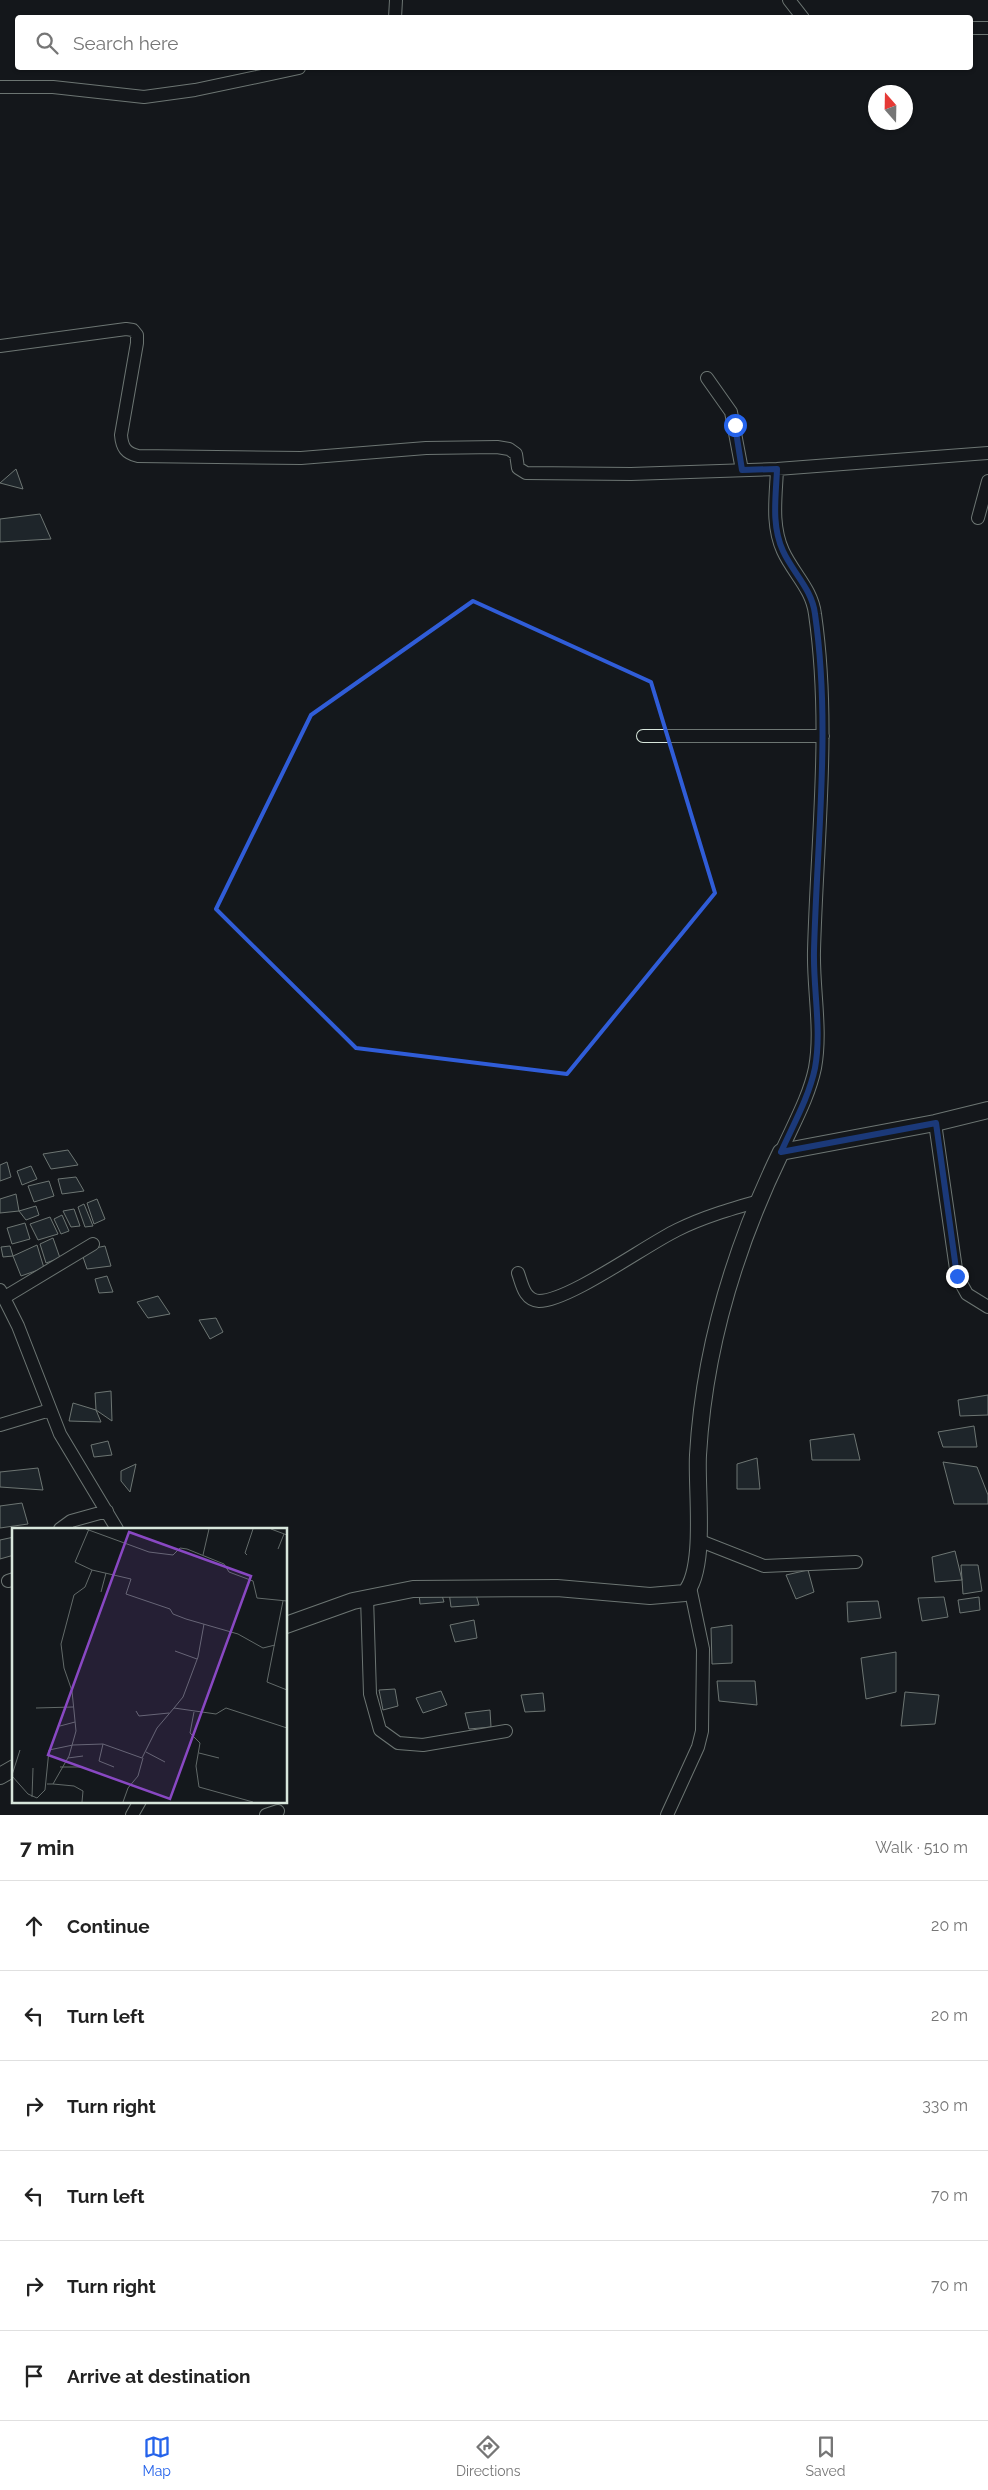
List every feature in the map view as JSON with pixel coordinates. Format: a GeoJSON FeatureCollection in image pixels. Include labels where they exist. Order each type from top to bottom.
{"type":"FeatureCollection","features":[{"type":"Feature","properties":{"kind":"street"},"geometry":{"type":"LineString","coordinates":[[395,15],[396,0]]}},
{"type":"Feature","properties":{"kind":"street"},"geometry":{"type":"LineString","coordinates":[[789,0],[801,15]]}},
{"type":"Feature","properties":{"kind":"street"},"geometry":{"type":"LineString","coordinates":[[973,28],[988,28]]}},
{"type":"Feature","properties":{"kind":"street"},"geometry":{"type":"LineString","coordinates":[[0,87],[53,87],[144,97],[194,90],[289,70]]}},
{"type":"Feature","properties":{"kind":"street"},"geometry":{"type":"LineString","coordinates":[[0,346],[126,329],[133,330],[137,335],[137,343],[121,435],[122,446],[128,454],[138,456],[301,458],[426,448],[497,447],[509,449],[516,454],[518,468],[526,473],[631,474],[777,469],[988,453]]}},
{"type":"Feature","properties":{"kind":"street"},"geometry":{"type":"LineString","coordinates":[[707,378],[731,412],[742,470]]}},
{"type":"Feature","properties":{"kind":"street"},"geometry":{"type":"LineString","coordinates":[[288,1624],[367,1597],[413,1589],[500,1587],[666,1596],[685,1593],[690,1587],[696,1570],[698,1540],[697,1482],[700,1433],[714,1340],[734,1267],[759,1201],[808,1092],[815,1068],[818,1046],[814,951],[823,736],[815,611],[807,589],[783,551],[778,537],[775,523],[777,469]]}},
{"type":"Feature","properties":{"kind":"street"},"geometry":{"type":"LineString","coordinates":[[978,518],[988,481]]}},
{"type":"Feature","properties":{"kind":"street"},"geometry":{"type":"LineString","coordinates":[[643,736],[823,736]]}},
{"type":"Feature","properties":{"kind":"street"},"geometry":{"type":"LineString","coordinates":[[781,1152],[936,1123],[988,1110]]}},
{"type":"Feature","properties":{"kind":"street"},"geometry":{"type":"LineString","coordinates":[[936,1123],[957,1276],[967,1294],[988,1307]]}},
{"type":"Feature","properties":{"kind":"street"},"geometry":{"type":"LineString","coordinates":[[518,1273],[526,1295],[531,1299],[538,1301],[554,1298],[593,1278],[675,1230],[719,1213],[759,1201]]}},
{"type":"Feature","properties":{"kind":"street"},"geometry":{"type":"LineString","coordinates":[[93,1244],[3,1294],[67,1447],[116,1528]]}},
{"type":"Feature","properties":{"kind":"street"},"geometry":{"type":"LineString","coordinates":[[0,1425],[50,1410]]}},
{"type":"Feature","properties":{"kind":"street"},"geometry":{"type":"LineString","coordinates":[[61,1528],[71,1521],[107,1511]]}},
{"type":"Feature","properties":{"kind":"street"},"geometry":{"type":"LineString","coordinates":[[698,1540],[764,1566],[856,1562]]}},
{"type":"Feature","properties":{"kind":"street"},"geometry":{"type":"LineString","coordinates":[[667,1815],[698,1747],[702,1731],[703,1649],[690,1587]]}},
{"type":"Feature","properties":{"kind":"street"},"geometry":{"type":"LineString","coordinates":[[367,1597],[370,1694],[380,1730],[398,1743],[423,1745],[506,1731]]}},
{"type":"Feature","properties":{"kind":"street"},"geometry":{"type":"LineString","coordinates":[[0,1776],[12,1769]]}},
{"type":"Feature","properties":{"kind":"street"},"geometry":{"type":"LineString","coordinates":[[132,1815],[139,1802]]}},
{"type":"Feature","properties":{"kind":"highlighted area"},"geometry":{"type":"Polygon","coordinates":[[[473,601],[651,682],[715,893],[567,1074],[356,1048],[216,909],[311,715],[473,601]]]}},
{"type":"Feature","properties":{"kind":"building"},"geometry":{"type":"Polygon","coordinates":[[[16,469],[23,489],[0,483],[16,469]]]}},
{"type":"Feature","properties":{"kind":"building"},"geometry":{"type":"Polygon","coordinates":[[[40,514],[51,539],[0,542],[0,519],[40,514]]]}},
{"type":"Feature","properties":{"kind":"building"},"geometry":{"type":"Polygon","coordinates":[[[68,1150],[78,1165],[51,1169],[43,1154],[68,1150]]]}},
{"type":"Feature","properties":{"kind":"building"},"geometry":{"type":"Polygon","coordinates":[[[7,1162],[11,1177],[0,1181],[0,1165],[7,1162]]]}},
{"type":"Feature","properties":{"kind":"building"},"geometry":{"type":"Polygon","coordinates":[[[31,1166],[37,1179],[22,1185],[17,1171],[31,1166]]]}},
{"type":"Feature","properties":{"kind":"building"},"geometry":{"type":"Polygon","coordinates":[[[76,1177],[84,1191],[62,1194],[58,1179],[76,1177]]]}},
{"type":"Feature","properties":{"kind":"building"},"geometry":{"type":"Polygon","coordinates":[[[49,1181],[54,1196],[34,1202],[28,1186],[49,1181]]]}},
{"type":"Feature","properties":{"kind":"building"},"geometry":{"type":"Polygon","coordinates":[[[16,1194],[19,1211],[0,1213],[0,1199],[16,1194]]]}},
{"type":"Feature","properties":{"kind":"building"},"geometry":{"type":"Polygon","coordinates":[[[97,1199],[105,1219],[94,1224],[87,1203],[97,1199]]]}},
{"type":"Feature","properties":{"kind":"building"},"geometry":{"type":"Polygon","coordinates":[[[84,1204],[93,1226],[85,1227],[78,1207],[84,1204]]]}},
{"type":"Feature","properties":{"kind":"building"},"geometry":{"type":"Polygon","coordinates":[[[36,1206],[39,1215],[26,1220],[19,1211],[36,1206]]]}},
{"type":"Feature","properties":{"kind":"building"},"geometry":{"type":"Polygon","coordinates":[[[74,1209],[80,1226],[71,1227],[63,1211],[74,1209]]]}},
{"type":"Feature","properties":{"kind":"building"},"geometry":{"type":"Polygon","coordinates":[[[62,1215],[69,1231],[61,1234],[54,1219],[62,1215]]]}},
{"type":"Feature","properties":{"kind":"building"},"geometry":{"type":"Polygon","coordinates":[[[50,1217],[58,1234],[38,1240],[30,1224],[50,1217]]]}},
{"type":"Feature","properties":{"kind":"building"},"geometry":{"type":"Polygon","coordinates":[[[25,1223],[30,1239],[12,1244],[7,1228],[25,1223]]]}},
{"type":"Feature","properties":{"kind":"building"},"geometry":{"type":"Polygon","coordinates":[[[53,1238],[60,1258],[46,1263],[40,1244],[53,1238]]]}},
{"type":"Feature","properties":{"kind":"building"},"geometry":{"type":"Polygon","coordinates":[[[37,1245],[44,1268],[21,1276],[13,1256],[37,1245]]]}},
{"type":"Feature","properties":{"kind":"building"},"geometry":{"type":"Polygon","coordinates":[[[10,1246],[13,1256],[3,1257],[1,1247],[10,1246]]]}},
{"type":"Feature","properties":{"kind":"building"},"geometry":{"type":"Polygon","coordinates":[[[105,1246],[111,1266],[87,1269],[81,1251],[105,1246]]]}},
{"type":"Feature","properties":{"kind":"building"},"geometry":{"type":"Polygon","coordinates":[[[107,1276],[113,1292],[99,1293],[95,1279],[107,1276]]]}},
{"type":"Feature","properties":{"kind":"building"},"geometry":{"type":"Polygon","coordinates":[[[158,1296],[170,1314],[148,1318],[137,1302],[158,1296]]]}},
{"type":"Feature","properties":{"kind":"building"},"geometry":{"type":"Polygon","coordinates":[[[216,1318],[223,1332],[210,1339],[199,1320],[216,1318]]]}},
{"type":"Feature","properties":{"kind":"building"},"geometry":{"type":"Polygon","coordinates":[[[111,1391],[112,1421],[96,1410],[95,1393],[111,1391]]]}},
{"type":"Feature","properties":{"kind":"building"},"geometry":{"type":"Polygon","coordinates":[[[988,1395],[988,1415],[960,1416],[958,1400],[988,1395]]]}},
{"type":"Feature","properties":{"kind":"building"},"geometry":{"type":"Polygon","coordinates":[[[73,1403],[96,1410],[101,1422],[69,1421],[73,1403]]]}},
{"type":"Feature","properties":{"kind":"building"},"geometry":{"type":"Polygon","coordinates":[[[974,1426],[977,1447],[943,1447],[938,1432],[974,1426]]]}},
{"type":"Feature","properties":{"kind":"building"},"geometry":{"type":"Polygon","coordinates":[[[854,1434],[860,1460],[812,1460],[810,1440],[854,1434]]]}},
{"type":"Feature","properties":{"kind":"building"},"geometry":{"type":"Polygon","coordinates":[[[108,1441],[112,1455],[94,1457],[91,1445],[108,1441]]]}},
{"type":"Feature","properties":{"kind":"building"},"geometry":{"type":"Polygon","coordinates":[[[757,1458],[760,1489],[737,1489],[737,1464],[757,1458]]]}},
{"type":"Feature","properties":{"kind":"building"},"geometry":{"type":"Polygon","coordinates":[[[943,1462],[977,1467],[988,1495],[988,1504],[954,1504],[943,1462]]]}},
{"type":"Feature","properties":{"kind":"building"},"geometry":{"type":"Polygon","coordinates":[[[136,1464],[130,1492],[121,1481],[121,1471],[136,1464]]]}},
{"type":"Feature","properties":{"kind":"building"},"geometry":{"type":"Polygon","coordinates":[[[38,1468],[43,1490],[0,1487],[0,1472],[38,1468]]]}},
{"type":"Feature","properties":{"kind":"building"},"geometry":{"type":"Polygon","coordinates":[[[22,1503],[28,1524],[0,1528],[0,1506],[22,1503]]]}},
{"type":"Feature","properties":{"kind":"building"},"geometry":{"type":"Polygon","coordinates":[[[12,1537],[12,1556],[0,1559],[0,1540],[12,1537]]]}},
{"type":"Feature","properties":{"kind":"building"},"geometry":{"type":"Polygon","coordinates":[[[955,1551],[962,1580],[935,1582],[932,1557],[955,1551]]]}},
{"type":"Feature","properties":{"kind":"building"},"geometry":{"type":"Polygon","coordinates":[[[961,1565],[978,1565],[982,1591],[963,1594],[961,1565]]]}},
{"type":"Feature","properties":{"kind":"building"},"geometry":{"type":"Polygon","coordinates":[[[808,1570],[814,1592],[796,1599],[786,1575],[808,1570]]]}},
{"type":"Feature","properties":{"kind":"building"},"geometry":{"type":"Polygon","coordinates":[[[475,1591],[479,1605],[451,1607],[449,1592],[475,1591]]]}},
{"type":"Feature","properties":{"kind":"building"},"geometry":{"type":"Polygon","coordinates":[[[441,1592],[444,1602],[420,1604],[419,1593],[441,1592]]]}},
{"type":"Feature","properties":{"kind":"building"},"geometry":{"type":"Polygon","coordinates":[[[944,1597],[948,1617],[922,1621],[918,1598],[944,1597]]]}},
{"type":"Feature","properties":{"kind":"building"},"geometry":{"type":"Polygon","coordinates":[[[979,1597],[980,1610],[960,1613],[958,1600],[979,1597]]]}},
{"type":"Feature","properties":{"kind":"building"},"geometry":{"type":"Polygon","coordinates":[[[878,1601],[881,1618],[848,1622],[847,1602],[878,1601]]]}},
{"type":"Feature","properties":{"kind":"building"},"geometry":{"type":"Polygon","coordinates":[[[474,1620],[477,1638],[455,1642],[450,1625],[474,1620]]]}},
{"type":"Feature","properties":{"kind":"building"},"geometry":{"type":"Polygon","coordinates":[[[732,1625],[732,1663],[712,1664],[711,1628],[732,1625]]]}},
{"type":"Feature","properties":{"kind":"building"},"geometry":{"type":"Polygon","coordinates":[[[896,1652],[896,1692],[866,1699],[861,1658],[896,1652]]]}},
{"type":"Feature","properties":{"kind":"building"},"geometry":{"type":"Polygon","coordinates":[[[717,1681],[755,1681],[757,1705],[719,1701],[717,1681]]]}},
{"type":"Feature","properties":{"kind":"building"},"geometry":{"type":"Polygon","coordinates":[[[395,1689],[398,1706],[383,1710],[379,1690],[395,1689]]]}},
{"type":"Feature","properties":{"kind":"building"},"geometry":{"type":"Polygon","coordinates":[[[441,1691],[447,1705],[423,1713],[416,1698],[441,1691]]]}},
{"type":"Feature","properties":{"kind":"building"},"geometry":{"type":"Polygon","coordinates":[[[905,1692],[939,1695],[935,1724],[901,1726],[905,1692]]]}},
{"type":"Feature","properties":{"kind":"building"},"geometry":{"type":"Polygon","coordinates":[[[543,1693],[545,1711],[525,1712],[521,1695],[543,1693]]]}},
{"type":"Feature","properties":{"kind":"building"},"geometry":{"type":"Polygon","coordinates":[[[490,1710],[491,1727],[469,1729],[465,1713],[490,1710]]]}},
{"type":"Feature","properties":{"kind":"route"},"geometry":{"type":"LineString","coordinates":[[735,425],[742,470],[777,469],[775,523],[778,537],[783,551],[807,589],[815,611],[817,624],[823,721],[822,786],[814,951],[818,1046],[815,1068],[808,1092],[781,1152],[936,1123],[957,1276]]}}]}
